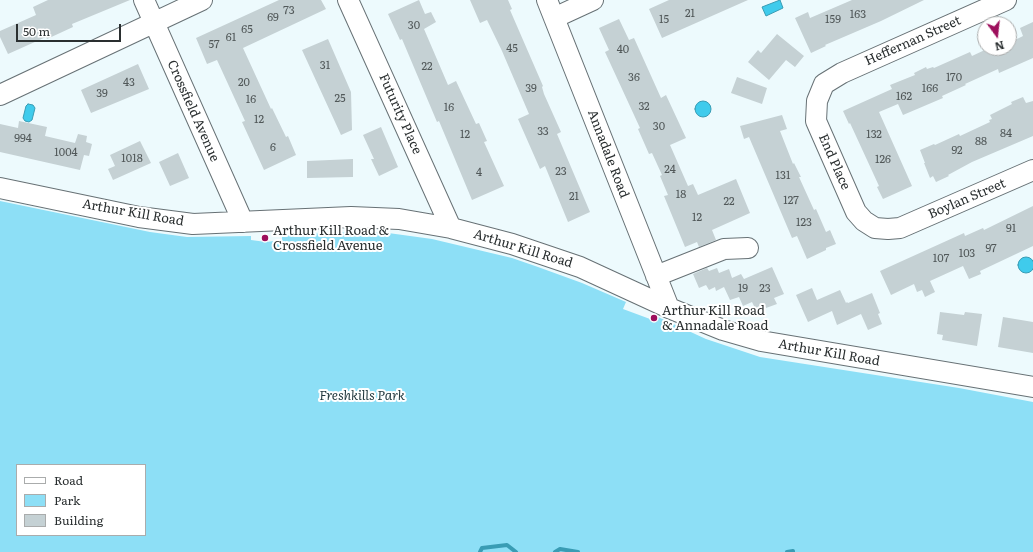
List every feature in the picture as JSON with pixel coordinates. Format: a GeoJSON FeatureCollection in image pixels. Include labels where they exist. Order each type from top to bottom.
{"type":"FeatureCollection","features":[{"type":"Feature","properties":{"kind":"street","name":"Crossfield Avenue"},"geometry":{"type":"LineString","coordinates":[[144,0],[243,222]]}},
{"type":"Feature","properties":{"kind":"street"},"geometry":{"type":"LineString","coordinates":[[0,95],[202,0]]}},
{"type":"Feature","properties":{"kind":"street","name":"Futurity Place"},"geometry":{"type":"LineString","coordinates":[[348,0],[451,228]]}},
{"type":"Feature","properties":{"kind":"street"},"geometry":{"type":"LineString","coordinates":[[551,9],[593,0]]}},
{"type":"Feature","properties":{"kind":"street","name":"Heffernan Street"},"geometry":{"type":"LineString","coordinates":[[842,73],[1006,0]]}},
{"type":"Feature","properties":{"kind":"street","name":"Annadale Road"},"geometry":{"type":"LineString","coordinates":[[551,9],[669,308]]}},
{"type":"Feature","properties":{"kind":"street","name":"End Place"},"geometry":{"type":"LineString","coordinates":[[842,73],[824,84],[817,101],[816,121],[856,212],[864,221],[875,228],[888,230],[900,228]]}},
{"type":"Feature","properties":{"kind":"street","name":"Boylan Street"},"geometry":{"type":"LineString","coordinates":[[900,228],[1033,170]]}},
{"type":"Feature","properties":{"kind":"street","name":"Arthur Kill Road"},"geometry":{"type":"LineString","coordinates":[[0,188],[139,217],[193,224],[352,217],[400,218],[451,228],[512,244],[580,267],[669,308],[723,330],[760,341],[1033,387]]}},
{"type":"Feature","properties":{"kind":"street"},"geometry":{"type":"LineString","coordinates":[[656,276],[724,249],[748,248]]}},
{"type":"Feature","properties":{"kind":"green space","name":"Freshkills Park"},"geometry":{"type":"Polygon","coordinates":[[[0,201],[150,232],[187,237],[251,236],[251,240],[266,242],[282,240],[282,235],[381,232],[432,239],[512,258],[538,267],[582,283],[626,302],[623,309],[650,319],[658,317],[706,339],[760,357],[959,388],[1033,402],[1033,552],[0,552],[0,201]]]}},
{"type":"Feature","properties":{"kind":"shaded area"},"geometry":{"type":"Polygon","coordinates":[[[780,0],[783,8],[766,16],[762,7],[780,0]]]}},
{"type":"Feature","properties":{"kind":"shaded area"},"geometry":{"type":"Polygon","coordinates":[[[703,101],[710,106],[711,109],[706,116],[703,117],[696,112],[695,109],[700,102],[703,101]]]}},
{"type":"Feature","properties":{"kind":"shaded area"},"geometry":{"type":"Polygon","coordinates":[[[28,104],[33,105],[35,108],[32,120],[29,122],[25,121],[23,118],[26,106],[28,104]]]}},
{"type":"Feature","properties":{"kind":"shaded area"},"geometry":{"type":"Polygon","coordinates":[[[1026,257],[1033,262],[1034,265],[1029,272],[1026,273],[1019,268],[1018,265],[1023,258],[1026,257]]]}},
{"type":"Feature","properties":{"kind":"building"},"geometry":{"type":"Polygon","coordinates":[[[48,0],[130,0],[72,24],[73,27],[47,39],[46,37],[8,54],[0,37],[0,31],[36,15],[33,7],[48,0]]]}},
{"type":"Feature","properties":{"kind":"building"},"geometry":{"type":"Polygon","coordinates":[[[279,0],[321,0],[326,9],[243,48],[271,109],[272,108],[286,137],[288,136],[296,155],[264,170],[242,122],[245,121],[217,60],[207,64],[196,38],[279,0]]]}},
{"type":"Feature","properties":{"kind":"building"},"geometry":{"type":"Polygon","coordinates":[[[419,0],[425,14],[431,12],[436,22],[424,29],[448,85],[456,81],[476,124],[479,123],[487,141],[484,142],[504,186],[472,200],[439,121],[437,122],[402,39],[400,40],[388,14],[419,0]]]}},
{"type":"Feature","properties":{"kind":"building"},"geometry":{"type":"Polygon","coordinates":[[[470,0],[508,0],[512,9],[510,10],[561,132],[557,134],[590,212],[568,222],[545,166],[540,169],[518,119],[529,114],[502,51],[487,20],[480,23],[470,0]]]}},
{"type":"Feature","properties":{"kind":"building"},"geometry":{"type":"Polygon","coordinates":[[[669,0],[748,0],[662,38],[649,9],[669,0]]]}},
{"type":"Feature","properties":{"kind":"building"},"geometry":{"type":"Polygon","coordinates":[[[852,0],[924,0],[881,21],[825,45],[826,46],[811,53],[795,18],[808,12],[810,18],[852,0]]]}},
{"type":"Feature","properties":{"kind":"building"},"geometry":{"type":"Polygon","coordinates":[[[619,19],[629,40],[634,38],[661,98],[666,95],[686,138],[670,145],[688,186],[693,184],[698,195],[736,179],[750,213],[712,230],[716,240],[699,247],[697,242],[685,247],[664,196],[668,195],[660,176],[662,175],[652,153],[649,154],[638,129],[640,128],[605,52],[609,50],[599,28],[619,19]]]}},
{"type":"Feature","properties":{"kind":"building"},"geometry":{"type":"Polygon","coordinates":[[[1033,22],[1033,58],[999,73],[998,69],[942,96],[943,98],[903,115],[898,104],[879,112],[912,186],[883,199],[877,187],[879,186],[843,111],[892,89],[890,85],[915,75],[914,73],[926,67],[927,69],[934,68],[970,52],[972,56],[977,54],[977,56],[1017,56],[1017,39],[1023,36],[1020,28],[1033,22]]]}},
{"type":"Feature","properties":{"kind":"building"},"geometry":{"type":"Polygon","coordinates":[[[777,34],[804,56],[795,67],[786,60],[769,80],[748,62],[758,50],[761,53],[777,34]]]}},
{"type":"Feature","properties":{"kind":"building"},"geometry":{"type":"Polygon","coordinates":[[[328,39],[351,92],[352,130],[341,135],[302,50],[328,39]]]}},
{"type":"Feature","properties":{"kind":"building"},"geometry":{"type":"Polygon","coordinates":[[[138,64],[149,89],[91,113],[81,90],[138,64]]]}},
{"type":"Feature","properties":{"kind":"building"},"geometry":{"type":"Polygon","coordinates":[[[737,77],[767,88],[762,104],[731,93],[737,77]]]}},
{"type":"Feature","properties":{"kind":"building"},"geometry":{"type":"Polygon","coordinates":[[[1023,97],[1026,103],[1033,101],[1033,136],[972,162],[936,182],[933,176],[930,178],[920,150],[959,134],[960,136],[990,122],[989,120],[992,119],[990,115],[1012,104],[1011,102],[1023,97]]]}},
{"type":"Feature","properties":{"kind":"building"},"geometry":{"type":"Polygon","coordinates":[[[782,115],[787,129],[780,131],[793,164],[794,163],[801,177],[799,177],[814,210],[816,209],[826,232],[830,230],[836,244],[807,259],[797,236],[792,238],[749,137],[744,139],[740,126],[782,115]]]}},
{"type":"Feature","properties":{"kind":"building"},"geometry":{"type":"Polygon","coordinates":[[[19,121],[47,127],[45,136],[75,143],[78,134],[87,136],[86,142],[92,144],[89,156],[84,155],[80,170],[0,152],[0,124],[18,128],[19,121]]]}},
{"type":"Feature","properties":{"kind":"building"},"geometry":{"type":"Polygon","coordinates":[[[381,127],[398,167],[379,176],[371,159],[374,159],[363,135],[381,127]]]}},
{"type":"Feature","properties":{"kind":"building"},"geometry":{"type":"Polygon","coordinates":[[[140,141],[151,163],[113,180],[108,169],[115,166],[110,155],[140,141]]]}},
{"type":"Feature","properties":{"kind":"building"},"geometry":{"type":"Polygon","coordinates":[[[178,153],[189,178],[170,186],[159,162],[178,153]]]}},
{"type":"Feature","properties":{"kind":"building"},"geometry":{"type":"Polygon","coordinates":[[[353,159],[353,177],[307,178],[307,161],[353,159]]]}},
{"type":"Feature","properties":{"kind":"building"},"geometry":{"type":"Polygon","coordinates":[[[1033,206],[1033,246],[980,271],[981,274],[969,279],[963,266],[930,281],[935,292],[925,297],[922,290],[917,292],[914,284],[891,295],[880,271],[964,233],[965,236],[983,228],[984,230],[1033,206]]]}},
{"type":"Feature","properties":{"kind":"building"},"geometry":{"type":"Polygon","coordinates":[[[772,267],[784,294],[774,298],[777,304],[766,308],[765,306],[756,310],[752,302],[743,306],[739,297],[730,300],[724,287],[716,291],[715,287],[709,290],[706,285],[699,288],[693,274],[707,268],[709,271],[717,268],[719,273],[729,269],[732,278],[741,274],[744,279],[772,267]]]}},
{"type":"Feature","properties":{"kind":"building"},"geometry":{"type":"Polygon","coordinates":[[[812,288],[817,300],[840,290],[846,303],[872,293],[880,313],[878,314],[882,324],[868,330],[861,314],[837,325],[832,311],[808,322],[796,295],[812,288]]]}},
{"type":"Feature","properties":{"kind":"building"},"geometry":{"type":"Polygon","coordinates":[[[940,312],[964,315],[965,312],[982,314],[977,346],[942,340],[943,335],[937,334],[940,312]]]}},
{"type":"Feature","properties":{"kind":"building"},"geometry":{"type":"Polygon","coordinates":[[[1003,317],[1033,322],[1033,353],[998,347],[1003,317]]]}},
{"type":"Feature","properties":{"kind":"waterway"},"geometry":{"type":"LineString","coordinates":[[480,552],[482,548],[507,545],[516,552]]}},
{"type":"Feature","properties":{"kind":"waterway"},"geometry":{"type":"LineString","coordinates":[[555,552],[560,549],[578,552]]}},
{"type":"Feature","properties":{"kind":"waterway"},"geometry":{"type":"LineString","coordinates":[[787,552],[793,551]]}},
{"type":"Feature","properties":{"kind":"place","name":"Arthur Kill Road & Crossfield Avenue"},"geometry":{"type":"Point","coordinates":[265,238]}},
{"type":"Feature","properties":{"kind":"place","name":"Arthur Kill Road & Annadale Road"},"geometry":{"type":"Point","coordinates":[654,318]}}]}
